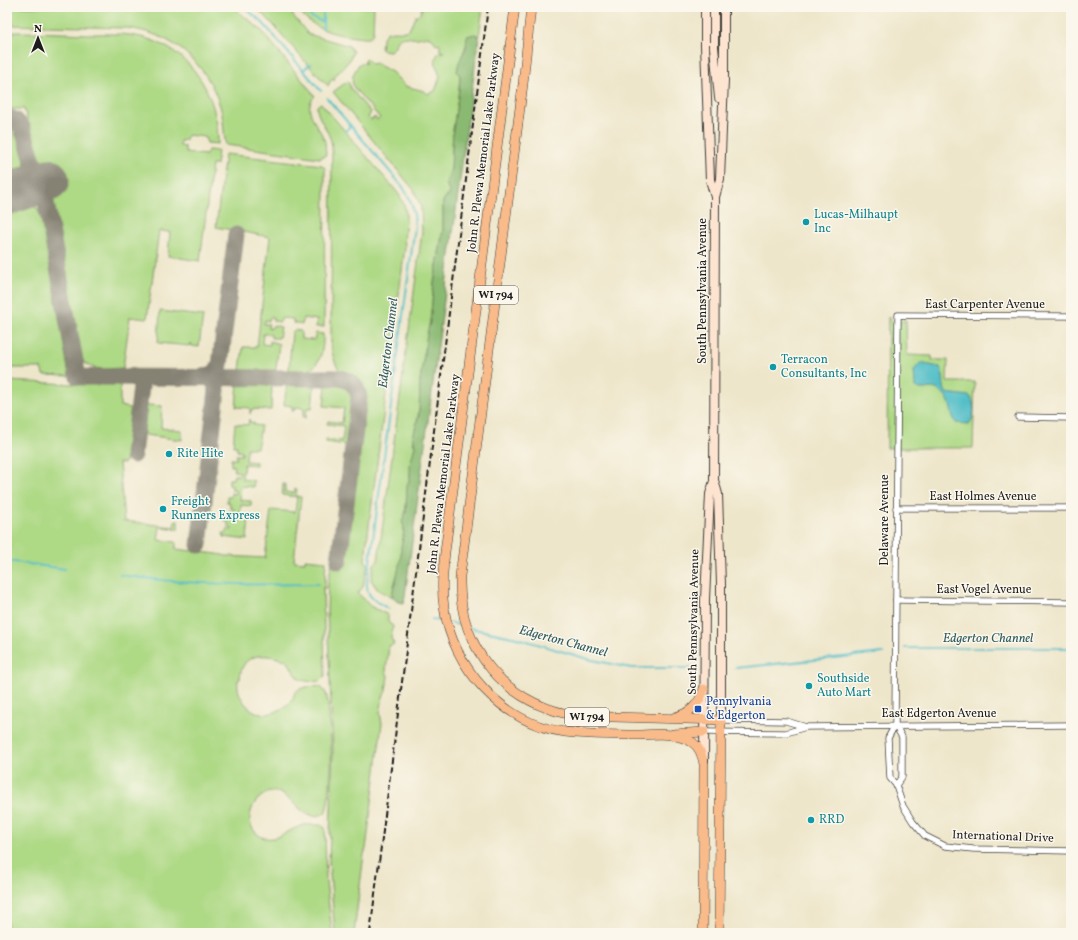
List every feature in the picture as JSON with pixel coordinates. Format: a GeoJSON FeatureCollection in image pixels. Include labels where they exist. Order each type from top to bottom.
{"type":"FeatureCollection","features":[{"type":"Feature","properties":{"kind":"main road","name":"John R. Plewa Memorial Lake Parkway"},"geometry":{"type":"LineString","coordinates":[[515,7],[443,576],[443,599],[446,620],[461,659],[476,680],[494,698],[511,711],[533,722],[563,732],[592,735],[670,735],[697,745],[702,752],[704,764]]}},
{"type":"Feature","properties":{"kind":"main road","name":"WI 794"},"geometry":{"type":"LineString","coordinates":[[531,7],[523,84],[460,583],[460,594],[466,623],[487,664],[502,682],[512,691],[531,702],[550,710],[578,716],[721,720]]}},
{"type":"Feature","properties":{"kind":"main road"},"geometry":{"type":"LineString","coordinates":[[699,7],[705,45]]}},
{"type":"Feature","properties":{"kind":"main road","name":"South Pennsylvania Avenue"},"geometry":{"type":"LineString","coordinates":[[705,7],[710,180],[715,197]]}},
{"type":"Feature","properties":{"kind":"main road"},"geometry":{"type":"LineString","coordinates":[[714,7],[714,47],[722,130]]}},
{"type":"Feature","properties":{"kind":"main road","name":"South Pennsylvania Avenue"},"geometry":{"type":"LineString","coordinates":[[703,933],[706,594],[710,494],[714,480],[715,197],[720,180],[724,7]]}},
{"type":"Feature","properties":{"kind":"main road","name":"South Pennsylvania Avenue"},"geometry":{"type":"LineString","coordinates":[[714,480],[718,494],[721,594],[719,933]]}},
{"type":"Feature","properties":{"kind":"main road"},"geometry":{"type":"LineString","coordinates":[[706,594],[721,594]]}},
{"type":"Feature","properties":{"kind":"main road"},"geometry":{"type":"LineString","coordinates":[[665,719],[683,715],[693,708],[700,701],[704,689]]}},
{"type":"Feature","properties":{"kind":"main road"},"geometry":{"type":"LineString","coordinates":[[670,735],[704,732]]}},
{"type":"Feature","properties":{"kind":"street","name":"East Carpenter Avenue"},"geometry":{"type":"LineString","coordinates":[[898,315],[1071,316]]}},
{"type":"Feature","properties":{"kind":"street","name":"Delaware Avenue"},"geometry":{"type":"LineString","coordinates":[[895,725],[898,315]]}},
{"type":"Feature","properties":{"kind":"street"},"geometry":{"type":"LineString","coordinates":[[1018,417],[1071,418]]}},
{"type":"Feature","properties":{"kind":"street","name":"East Holmes Avenue"},"geometry":{"type":"LineString","coordinates":[[896,508],[1071,508]]}},
{"type":"Feature","properties":{"kind":"street","name":"East Vogel Avenue"},"geometry":{"type":"LineString","coordinates":[[896,600],[1071,602]]}},
{"type":"Feature","properties":{"kind":"street","name":"East Edgerton Avenue"},"geometry":{"type":"LineString","coordinates":[[721,720],[786,721],[806,727]]}},
{"type":"Feature","properties":{"kind":"street"},"geometry":{"type":"LineString","coordinates":[[895,725],[902,737],[902,777],[896,785]]}},
{"type":"Feature","properties":{"kind":"street","name":"East Edgerton Avenue"},"geometry":{"type":"LineString","coordinates":[[704,732],[786,733],[806,727],[895,725],[1071,725]]}},
{"type":"Feature","properties":{"kind":"street","name":"International Drive"},"geometry":{"type":"LineString","coordinates":[[895,725],[888,738],[890,778],[896,785],[903,806],[921,833],[945,846],[973,849],[1071,851]]}},
{"type":"Feature","properties":{"kind":"green space"},"geometry":{"type":"Polygon","coordinates":[[[7,7],[233,7],[262,31],[315,96],[311,101],[310,113],[325,141],[326,155],[320,158],[226,145],[220,106],[206,76],[186,53],[159,36],[127,28],[7,25],[7,7]]]}},
{"type":"Feature","properties":{"kind":"green space"},"geometry":{"type":"Polygon","coordinates":[[[255,7],[286,7],[308,34],[349,46],[353,52],[349,61],[335,76],[334,80],[332,78],[328,86],[310,67],[311,64],[308,65],[270,21],[255,7]]]}},
{"type":"Feature","properties":{"kind":"green space"},"geometry":{"type":"Polygon","coordinates":[[[295,7],[374,7],[373,33],[369,38],[364,38],[334,33],[318,27],[310,22],[295,7]]]}},
{"type":"Feature","properties":{"kind":"green space"},"geometry":{"type":"Polygon","coordinates":[[[422,7],[483,7],[479,36],[478,35],[466,45],[458,67],[460,76],[453,130],[451,169],[446,183],[450,194],[444,199],[443,202],[443,230],[420,381],[420,404],[413,444],[415,445],[407,491],[400,564],[394,586],[393,598],[378,590],[371,580],[374,564],[378,561],[422,232],[421,207],[414,190],[333,92],[348,81],[351,89],[371,113],[368,117],[371,120],[375,117],[377,120],[380,118],[354,88],[353,84],[354,73],[359,64],[366,63],[364,62],[366,58],[372,64],[375,63],[392,72],[405,86],[424,91],[428,94],[435,91],[440,77],[436,64],[436,58],[440,52],[444,52],[440,51],[440,44],[437,45],[431,37],[403,37],[397,40],[395,47],[390,51],[381,50],[382,39],[386,33],[392,31],[409,30],[416,15],[420,14],[422,7]]]}},
{"type":"Feature","properties":{"kind":"green space"},"geometry":{"type":"Polygon","coordinates":[[[7,32],[122,34],[141,37],[159,43],[188,63],[199,77],[213,108],[217,126],[218,144],[207,143],[205,137],[187,135],[186,140],[180,141],[180,146],[185,147],[185,152],[187,153],[206,155],[208,150],[218,151],[216,165],[212,165],[200,261],[168,256],[170,232],[159,231],[147,319],[130,317],[123,368],[94,368],[85,363],[82,358],[53,198],[24,109],[7,109],[7,32]]]}},
{"type":"Feature","properties":{"kind":"green space"},"geometry":{"type":"Polygon","coordinates":[[[475,34],[479,36],[404,603],[398,602],[393,598],[392,593],[401,556],[404,528],[402,521],[406,513],[407,485],[410,479],[410,464],[415,446],[413,436],[419,415],[420,381],[443,230],[443,202],[444,199],[450,194],[446,183],[451,169],[453,130],[459,90],[460,76],[457,71],[459,62],[466,48],[467,36],[475,34]]]}},
{"type":"Feature","properties":{"kind":"green space"},"geometry":{"type":"Polygon","coordinates":[[[321,103],[398,193],[405,208],[406,215],[404,239],[405,247],[366,549],[365,560],[368,564],[363,587],[358,593],[370,606],[388,615],[388,622],[393,626],[391,638],[394,644],[389,646],[386,671],[388,676],[386,691],[383,697],[380,713],[382,723],[354,933],[335,933],[329,862],[333,751],[327,610],[328,583],[332,562],[344,563],[363,396],[360,386],[337,367],[331,345],[332,146],[329,135],[318,114],[317,106],[321,103]]]}},
{"type":"Feature","properties":{"kind":"green space"},"geometry":{"type":"Polygon","coordinates":[[[7,126],[15,133],[21,145],[24,164],[20,173],[7,178],[7,126]]]}},
{"type":"Feature","properties":{"kind":"green space"},"geometry":{"type":"Polygon","coordinates":[[[225,154],[322,165],[325,168],[324,327],[316,327],[317,320],[303,318],[302,325],[293,323],[293,319],[282,318],[280,322],[273,321],[273,318],[270,317],[269,321],[265,320],[264,324],[269,324],[268,328],[272,328],[273,325],[281,327],[279,338],[271,338],[271,334],[263,334],[262,344],[270,345],[270,341],[279,344],[276,368],[273,371],[240,370],[243,347],[257,347],[270,237],[216,227],[225,154]]]}},
{"type":"Feature","properties":{"kind":"green space"},"geometry":{"type":"Polygon","coordinates":[[[27,203],[37,208],[42,219],[69,376],[43,375],[41,368],[7,368],[7,210],[27,203]]]}},
{"type":"Feature","properties":{"kind":"green space"},"geometry":{"type":"Polygon","coordinates":[[[160,311],[203,316],[199,347],[192,346],[191,343],[190,346],[158,343],[160,311]]]}},
{"type":"Feature","properties":{"kind":"green space"},"geometry":{"type":"Polygon","coordinates":[[[888,317],[895,323],[906,320],[907,355],[932,356],[932,360],[948,360],[947,382],[975,382],[973,448],[887,448],[888,317]]]}},
{"type":"Feature","properties":{"kind":"green space"},"geometry":{"type":"Polygon","coordinates":[[[295,330],[301,331],[301,339],[314,340],[316,333],[323,334],[323,346],[320,357],[315,365],[307,371],[291,371],[289,369],[292,332],[295,330]]]}},
{"type":"Feature","properties":{"kind":"green space"},"geometry":{"type":"Polygon","coordinates":[[[7,381],[71,384],[120,383],[120,406],[131,408],[125,463],[119,463],[124,521],[174,527],[175,521],[178,521],[178,529],[160,527],[158,540],[176,542],[176,549],[227,556],[265,558],[271,510],[295,512],[297,497],[282,495],[283,484],[285,484],[285,492],[294,493],[295,489],[297,489],[296,496],[301,497],[294,561],[305,562],[305,559],[326,561],[325,588],[323,587],[325,676],[320,681],[312,682],[303,680],[296,676],[285,659],[260,656],[254,657],[244,664],[241,670],[240,679],[238,680],[238,687],[239,694],[247,706],[258,713],[265,714],[275,712],[283,708],[292,700],[296,691],[303,688],[310,686],[321,687],[326,693],[330,719],[331,772],[328,803],[325,813],[313,816],[303,811],[284,795],[276,792],[269,792],[256,802],[252,809],[250,818],[251,826],[256,833],[267,838],[279,836],[304,825],[319,825],[325,828],[326,880],[332,933],[7,933],[7,381]]]}},
{"type":"Feature","properties":{"kind":"green space"},"geometry":{"type":"Polygon","coordinates":[[[238,383],[272,383],[271,410],[252,409],[250,414],[250,408],[236,407],[238,383]]]}},
{"type":"Feature","properties":{"kind":"green space"},"geometry":{"type":"Polygon","coordinates":[[[312,383],[314,387],[312,408],[307,408],[306,418],[303,417],[304,408],[295,407],[294,411],[292,411],[292,406],[284,405],[287,384],[312,383]]]}},
{"type":"Feature","properties":{"kind":"green space"},"geometry":{"type":"Polygon","coordinates":[[[326,384],[341,385],[352,395],[351,420],[347,445],[326,442],[326,439],[342,441],[344,426],[327,424],[328,421],[342,423],[344,408],[324,406],[326,384]]]}},
{"type":"Feature","properties":{"kind":"green space"},"geometry":{"type":"Polygon","coordinates":[[[147,405],[162,406],[161,428],[182,430],[182,440],[145,435],[144,431],[147,405]]]}},
{"type":"Feature","properties":{"kind":"green space"},"geometry":{"type":"Polygon","coordinates":[[[249,419],[250,422],[254,423],[254,425],[261,426],[257,448],[247,448],[246,461],[256,462],[256,465],[244,464],[242,479],[254,481],[253,487],[241,486],[240,500],[251,501],[251,506],[241,505],[240,517],[249,518],[247,540],[224,537],[223,533],[227,533],[227,529],[232,530],[232,527],[228,526],[228,522],[225,521],[225,515],[229,515],[229,511],[233,512],[234,509],[230,508],[230,503],[227,502],[227,497],[231,497],[231,493],[236,494],[237,491],[232,490],[232,486],[229,485],[229,479],[233,479],[234,475],[240,475],[240,472],[234,471],[235,466],[231,466],[231,459],[236,459],[236,455],[242,455],[242,452],[237,451],[237,446],[233,446],[235,424],[248,425],[249,419]]]}},
{"type":"Feature","properties":{"kind":"water"},"geometry":{"type":"Polygon","coordinates":[[[920,363],[940,367],[942,370],[946,393],[970,396],[973,402],[974,410],[969,424],[956,423],[950,404],[942,392],[933,388],[921,389],[915,387],[914,370],[920,363]]]}},
{"type":"Feature","properties":{"kind":"waterway","name":"Edgerton Channel"},"geometry":{"type":"LineString","coordinates":[[244,7],[262,22],[321,91]]}},
{"type":"Feature","properties":{"kind":"waterway"},"geometry":{"type":"LineString","coordinates":[[303,7],[311,17],[323,22]]}},
{"type":"Feature","properties":{"kind":"waterway"},"geometry":{"type":"LineString","coordinates":[[323,7],[323,29]]}},
{"type":"Feature","properties":{"kind":"waterway"},"geometry":{"type":"LineString","coordinates":[[303,70],[311,64]]}},
{"type":"Feature","properties":{"kind":"waterway","name":"Edgerton Channel"},"geometry":{"type":"LineString","coordinates":[[327,98],[403,187],[412,206],[414,216],[415,226],[367,584],[367,589],[374,600],[389,609]]}},
{"type":"Feature","properties":{"kind":"waterway","name":"Edgerton Channel"},"geometry":{"type":"LineString","coordinates":[[345,131],[351,126]]}},
{"type":"Feature","properties":{"kind":"waterway"},"geometry":{"type":"LineString","coordinates":[[7,561],[65,569]]}},
{"type":"Feature","properties":{"kind":"waterway"},"geometry":{"type":"LineString","coordinates":[[120,575],[194,583],[318,584]]}},
{"type":"Feature","properties":{"kind":"waterway","name":"Edgerton Channel"},"geometry":{"type":"LineString","coordinates":[[432,619],[445,622]]}},
{"type":"Feature","properties":{"kind":"waterway","name":"Edgerton Channel"},"geometry":{"type":"LineString","coordinates":[[451,623],[464,626]]}},
{"type":"Feature","properties":{"kind":"waterway","name":"Edgerton Channel"},"geometry":{"type":"LineString","coordinates":[[470,628],[517,638],[588,659],[631,668],[690,668]]}},
{"type":"Feature","properties":{"kind":"waterway","name":"Edgerton Channel"},"geometry":{"type":"LineString","coordinates":[[905,648],[1071,648]]}},
{"type":"Feature","properties":{"kind":"waterway","name":"Edgerton Channel"},"geometry":{"type":"LineString","coordinates":[[735,668],[883,653]]}},
{"type":"Feature","properties":{"kind":"taxiway"},"geometry":{"type":"LineString","coordinates":[[7,117],[15,120],[22,127],[45,197],[78,377],[340,378],[351,382],[355,387],[359,398],[339,561]]}},
{"type":"Feature","properties":{"kind":"taxiway"},"geometry":{"type":"LineString","coordinates":[[22,189],[33,175],[34,162]]}},
{"type":"Feature","properties":{"kind":"taxiway"},"geometry":{"type":"LineString","coordinates":[[207,376],[215,373],[220,365],[236,235]]}},
{"type":"Feature","properties":{"kind":"taxiway"},"geometry":{"type":"LineString","coordinates":[[131,376],[138,380],[141,387],[133,455]]}},
{"type":"Feature","properties":{"kind":"taxiway"},"geometry":{"type":"LineString","coordinates":[[199,545],[217,390],[214,381],[205,376]]}},
{"type":"Feature","properties":{"kind":"runway"},"geometry":{"type":"LineString","coordinates":[[7,194],[48,180]]}},
{"type":"Feature","properties":{"kind":"railway"},"geometry":{"type":"LineString","coordinates":[[370,933],[488,7]]}},
{"type":"Feature","properties":{"kind":"place","name":"Lucas-Milhaupt Inc"},"geometry":{"type":"Point","coordinates":[806,222]}},
{"type":"Feature","properties":{"kind":"place","name":"Terracon Consultants, Inc"},"geometry":{"type":"Point","coordinates":[773,367]}},
{"type":"Feature","properties":{"kind":"place","name":"Rite Hite"},"geometry":{"type":"Point","coordinates":[169,454]}},
{"type":"Feature","properties":{"kind":"place","name":"Freight Runners Express"},"geometry":{"type":"Point","coordinates":[163,509]}},
{"type":"Feature","properties":{"kind":"place","name":"Southside Auto Mart"},"geometry":{"type":"Point","coordinates":[809,686]}},
{"type":"Feature","properties":{"kind":"place","name":"Pennylvania & Edgerton"},"geometry":{"type":"Point","coordinates":[698,709]}},
{"type":"Feature","properties":{"kind":"place","name":"RRD"},"geometry":{"type":"Point","coordinates":[811,820]}}]}
